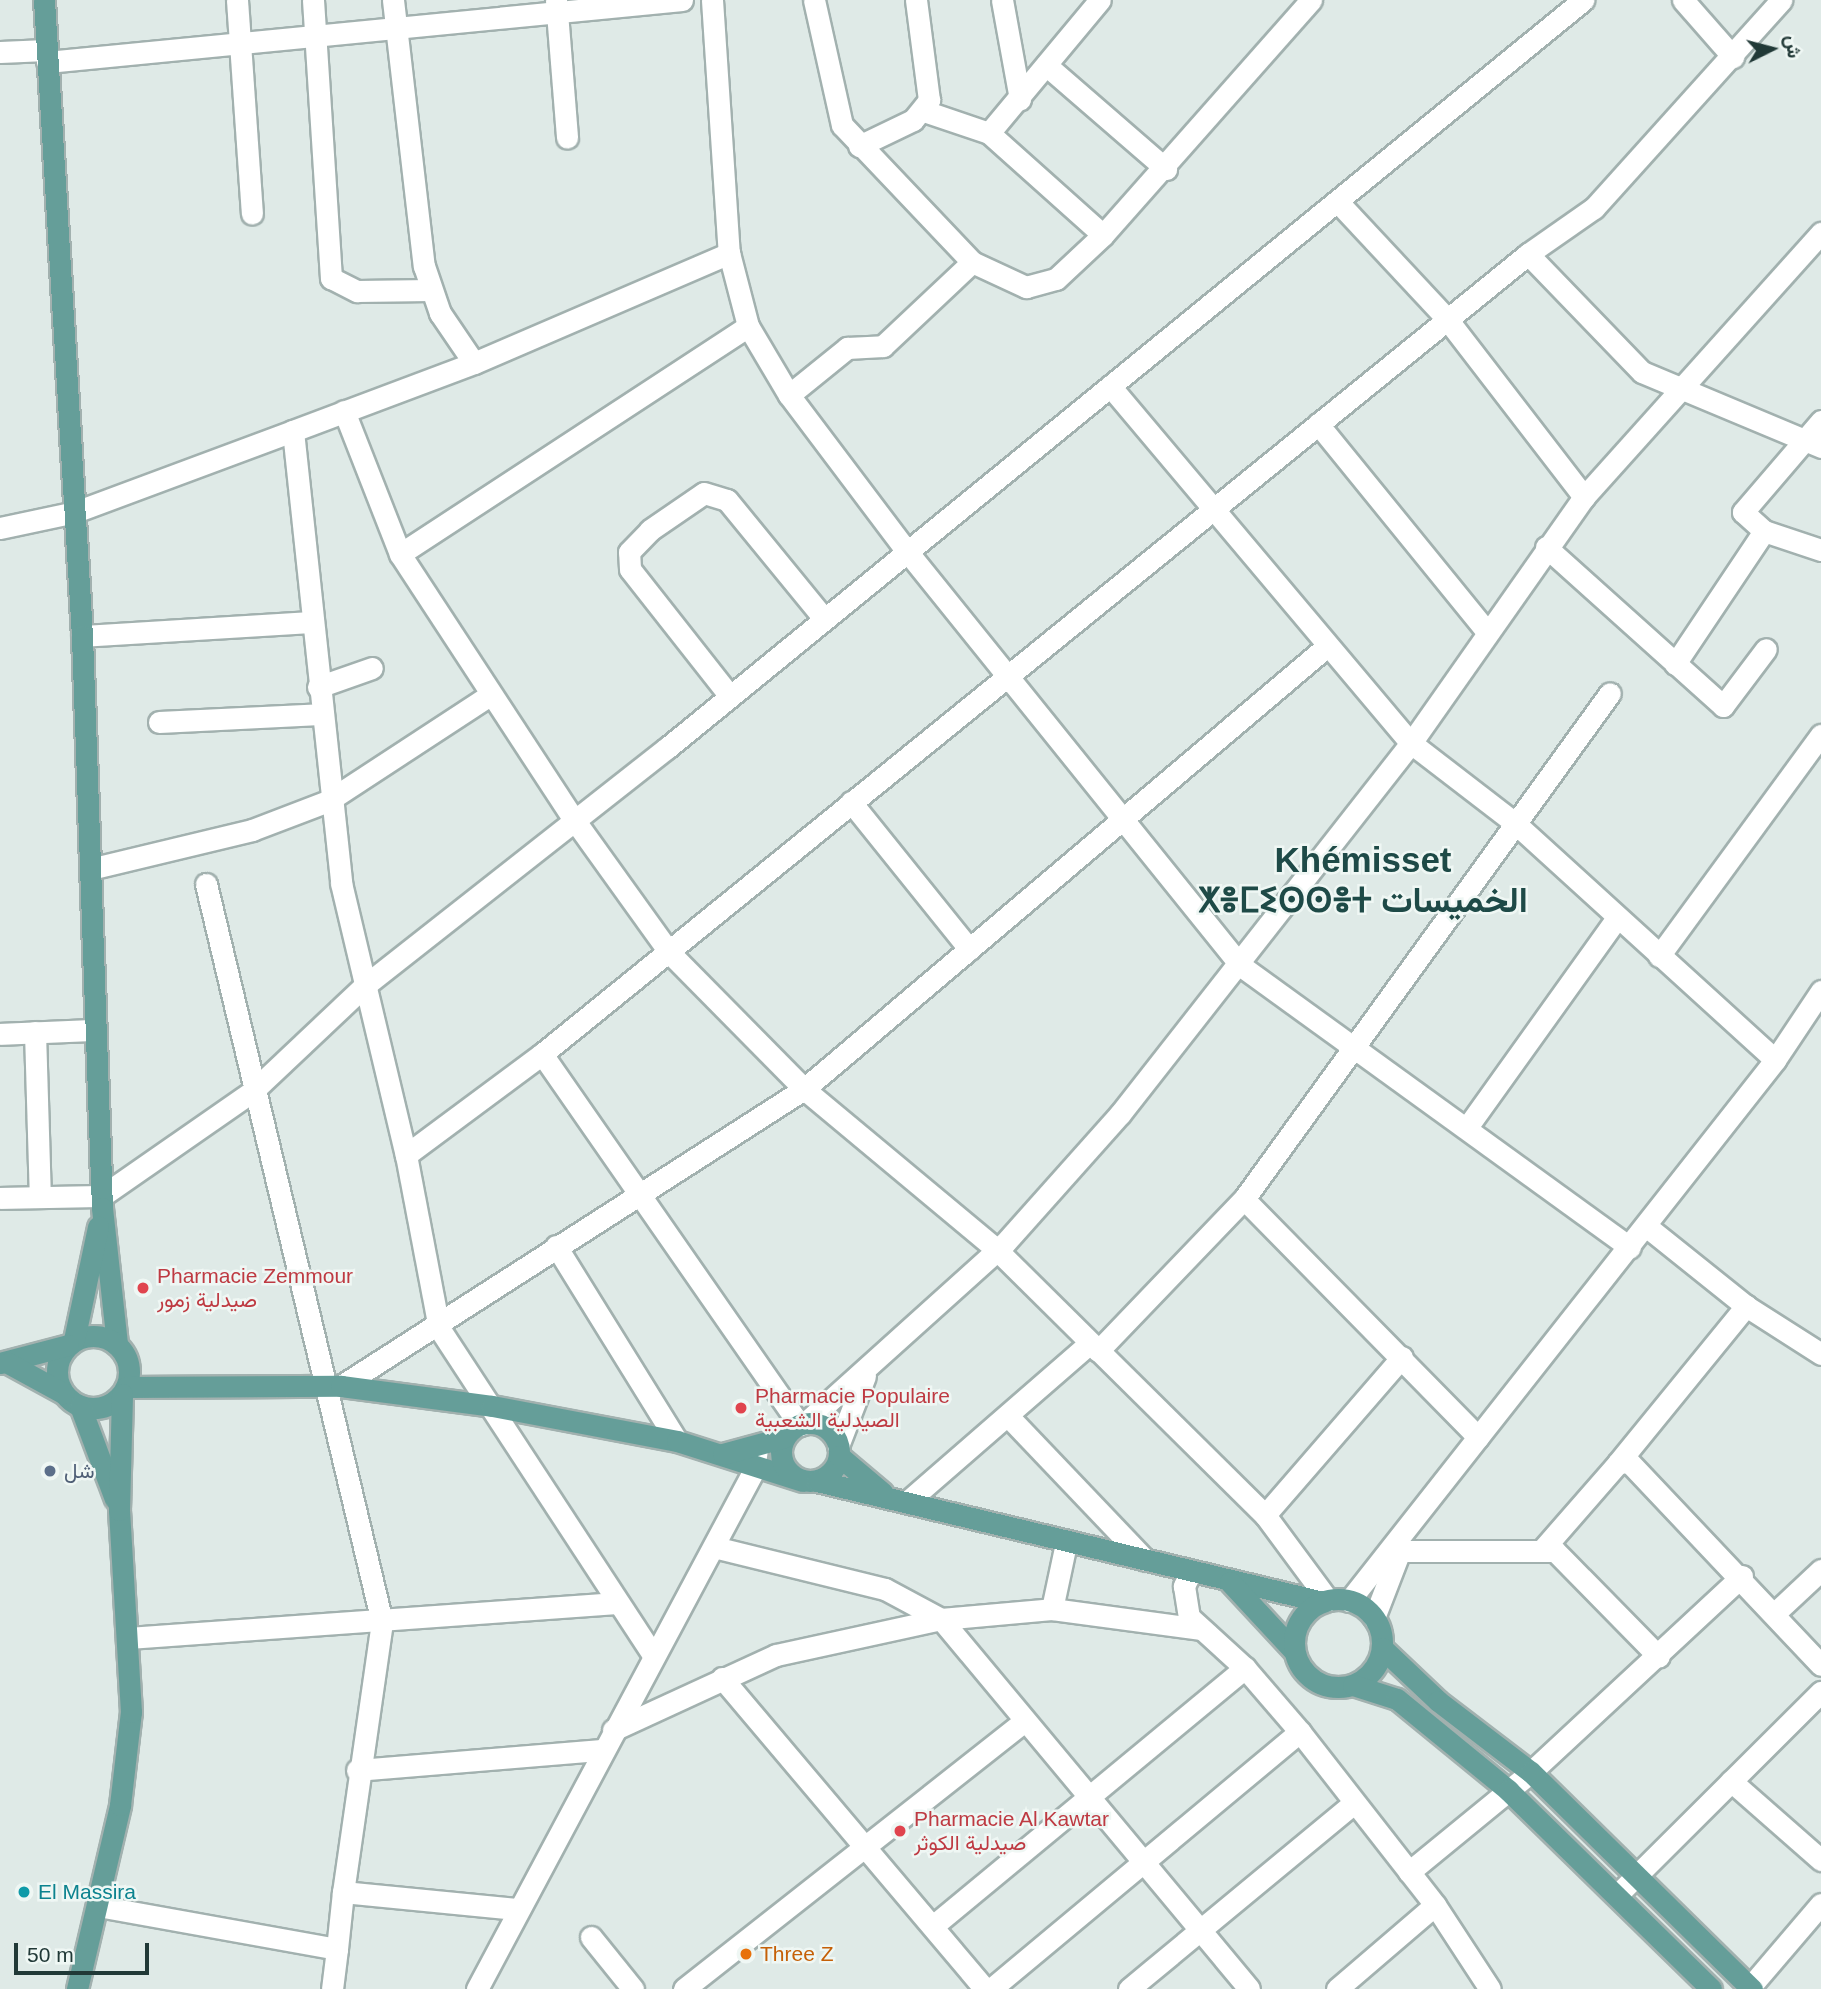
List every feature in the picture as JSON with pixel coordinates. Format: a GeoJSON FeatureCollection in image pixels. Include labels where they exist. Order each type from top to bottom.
{"type":"FeatureCollection","features":[{"type":"Feature","properties":{"kind":"main road"},"geometry":{"type":"LineString","coordinates":[[44,0],[82,636],[93,1030],[102,1202],[117,1344],[129,1365],[124,1391],[119,1510],[128,1638],[126,1762],[98,1906],[77,1989]]}},
{"type":"Feature","properties":{"kind":"main road"},"geometry":{"type":"LineString","coordinates":[[63,1393],[58,1363],[71,1343],[102,1202]]}},
{"type":"Feature","properties":{"kind":"main road"},"geometry":{"type":"LineString","coordinates":[[4,1363],[96,1335],[117,1344]]}},
{"type":"Feature","properties":{"kind":"main road"},"geometry":{"type":"LineString","coordinates":[[4,1363],[63,1393],[80,1406],[119,1510]]}},
{"type":"Feature","properties":{"kind":"main road"},"geometry":{"type":"LineString","coordinates":[[129,1365],[199,1385]]}},
{"type":"Feature","properties":{"kind":"main road"},"geometry":{"type":"LineString","coordinates":[[80,1406],[103,1407],[124,1391],[199,1385],[333,1387],[492,1406],[677,1441],[723,1454],[754,1470],[885,1495],[1066,1543],[1230,1582],[1334,1601],[1374,1618],[1382,1648],[1438,1701],[1531,1772],[1751,1988]]}},
{"type":"Feature","properties":{"kind":"main road"},"geometry":{"type":"LineString","coordinates":[[797,1428],[781,1458],[810,1481]]}},
{"type":"Feature","properties":{"kind":"main road"},"geometry":{"type":"LineString","coordinates":[[723,1454],[797,1428],[826,1428],[839,1451],[885,1495]]}},
{"type":"Feature","properties":{"kind":"main road"},"geometry":{"type":"LineString","coordinates":[[810,1481],[839,1451]]}},
{"type":"Feature","properties":{"kind":"main road"},"geometry":{"type":"LineString","coordinates":[[1230,1582],[1294,1651],[1315,1681],[1353,1685],[1397,1699],[1508,1790],[1711,1989]]}},
{"type":"Feature","properties":{"kind":"main road"},"geometry":{"type":"LineString","coordinates":[[1294,1651],[1303,1616],[1334,1601]]}},
{"type":"Feature","properties":{"kind":"main road"},"geometry":{"type":"LineString","coordinates":[[1353,1685],[1373,1671],[1382,1648]]}},
{"type":"Feature","properties":{"kind":"street"},"geometry":{"type":"LineString","coordinates":[[237,0],[252,213]]}},
{"type":"Feature","properties":{"kind":"street"},"geometry":{"type":"LineString","coordinates":[[313,0],[331,278],[357,291],[431,290]]}},
{"type":"Feature","properties":{"kind":"street"},"geometry":{"type":"LineString","coordinates":[[393,0],[415,218],[431,290],[474,363]]}},
{"type":"Feature","properties":{"kind":"street"},"geometry":{"type":"LineString","coordinates":[[0,52],[46,56],[242,47],[317,37],[396,31],[557,8],[682,0]]}},
{"type":"Feature","properties":{"kind":"street"},"geometry":{"type":"LineString","coordinates":[[712,0],[729,253],[748,327],[789,395],[906,550],[1125,816],[1241,965],[1468,1126],[1630,1248]]}},
{"type":"Feature","properties":{"kind":"street"},"geometry":{"type":"LineString","coordinates":[[814,0],[835,111],[859,146],[972,262],[1026,287],[1045,285],[1103,235],[1166,169],[1307,2]]}},
{"type":"Feature","properties":{"kind":"street"},"geometry":{"type":"LineString","coordinates":[[859,146],[924,111],[929,100],[916,0]]}},
{"type":"Feature","properties":{"kind":"street"},"geometry":{"type":"LineString","coordinates":[[1002,0],[1020,99]]}},
{"type":"Feature","properties":{"kind":"street"},"geometry":{"type":"LineString","coordinates":[[989,133],[1100,0]]}},
{"type":"Feature","properties":{"kind":"street"},"geometry":{"type":"LineString","coordinates":[[1683,0],[1733,57]]}},
{"type":"Feature","properties":{"kind":"street"},"geometry":{"type":"LineString","coordinates":[[406,1155],[542,1054],[670,952],[1447,319],[1528,254],[1594,208],[1733,57],[1781,0]]}},
{"type":"Feature","properties":{"kind":"street"},"geometry":{"type":"LineString","coordinates":[[0,1198],[40,1197],[102,1202],[253,1091],[363,987],[575,821],[822,616],[1338,202],[1581,1]]}},
{"type":"Feature","properties":{"kind":"street"},"geometry":{"type":"LineString","coordinates":[[557,8],[567,138]]}},
{"type":"Feature","properties":{"kind":"street"},"geometry":{"type":"LineString","coordinates":[[1046,65],[1166,169]]}},
{"type":"Feature","properties":{"kind":"street"},"geometry":{"type":"LineString","coordinates":[[924,111],[989,133],[1103,235]]}},
{"type":"Feature","properties":{"kind":"street"},"geometry":{"type":"LineString","coordinates":[[1338,202],[1447,319],[1584,498]]}},
{"type":"Feature","properties":{"kind":"street"},"geometry":{"type":"LineString","coordinates":[[542,1054],[639,1189],[797,1428],[865,1374],[998,1251],[1241,965],[1411,743],[1546,547],[1584,498],[1821,233]]}},
{"type":"Feature","properties":{"kind":"street"},"geometry":{"type":"LineString","coordinates":[[0,528],[75,512],[474,363],[729,253]]}},
{"type":"Feature","properties":{"kind":"street"},"geometry":{"type":"LineString","coordinates":[[1528,254],[1642,372],[1684,387],[1812,444]]}},
{"type":"Feature","properties":{"kind":"street"},"geometry":{"type":"LineString","coordinates":[[789,395],[847,348],[883,346],[972,262]]}},
{"type":"Feature","properties":{"kind":"street"},"geometry":{"type":"LineString","coordinates":[[400,554],[748,327]]}},
{"type":"Feature","properties":{"kind":"street"},"geometry":{"type":"LineString","coordinates":[[1110,386],[1216,509],[1326,647],[1411,743],[1516,824],[1616,919],[1775,1060]]}},
{"type":"Feature","properties":{"kind":"street"},"geometry":{"type":"LineString","coordinates":[[344,411],[400,554],[575,821],[670,952],[804,1089],[998,1251],[1265,1515],[1334,1601],[1399,1547],[1478,1437],[1630,1248],[1775,1060],[1821,991]]}},
{"type":"Feature","properties":{"kind":"street"},"geometry":{"type":"LineString","coordinates":[[1821,421],[1812,444],[1743,512],[1764,531],[1821,550]]}},
{"type":"Feature","properties":{"kind":"street"},"geometry":{"type":"LineString","coordinates":[[1318,424],[1486,632]]}},
{"type":"Feature","properties":{"kind":"street"},"geometry":{"type":"LineString","coordinates":[[293,431],[328,801],[363,987],[406,1155],[439,1328],[654,1656]]}},
{"type":"Feature","properties":{"kind":"street"},"geometry":{"type":"LineString","coordinates":[[729,695],[630,569],[629,552],[650,530],[704,493],[727,500],[822,616]]}},
{"type":"Feature","properties":{"kind":"street"},"geometry":{"type":"LineString","coordinates":[[1675,664],[1764,531]]}},
{"type":"Feature","properties":{"kind":"street"},"geometry":{"type":"LineString","coordinates":[[1546,547],[1675,664],[1728,706],[1766,649]]}},
{"type":"Feature","properties":{"kind":"street"},"geometry":{"type":"LineString","coordinates":[[82,636],[309,622]]}},
{"type":"Feature","properties":{"kind":"street"},"geometry":{"type":"LineString","coordinates":[[333,1387],[439,1328],[639,1189],[804,1089],[1326,647]]}},
{"type":"Feature","properties":{"kind":"street"},"geometry":{"type":"LineString","coordinates":[[318,687],[372,668]]}},
{"type":"Feature","properties":{"kind":"street"},"geometry":{"type":"LineString","coordinates":[[907,1502],[1094,1347],[1244,1199],[1609,693]]}},
{"type":"Feature","properties":{"kind":"street"},"geometry":{"type":"LineString","coordinates":[[90,869],[252,830],[328,801],[490,695]]}},
{"type":"Feature","properties":{"kind":"street"},"geometry":{"type":"LineString","coordinates":[[159,722],[320,714]]}},
{"type":"Feature","properties":{"kind":"street"},"geometry":{"type":"LineString","coordinates":[[1659,956],[1821,735]]}},
{"type":"Feature","properties":{"kind":"street"},"geometry":{"type":"LineString","coordinates":[[851,802],[969,949]]}},
{"type":"Feature","properties":{"kind":"street"},"geometry":{"type":"LineString","coordinates":[[206,884],[253,1091],[333,1387],[382,1622],[357,1770],[332,1989]]}},
{"type":"Feature","properties":{"kind":"street"},"geometry":{"type":"LineString","coordinates":[[1468,1126],[1616,919]]}},
{"type":"Feature","properties":{"kind":"street"},"geometry":{"type":"LineString","coordinates":[[0,1034],[93,1030]]}},
{"type":"Feature","properties":{"kind":"street"},"geometry":{"type":"LineString","coordinates":[[35,1032],[40,1197]]}},
{"type":"Feature","properties":{"kind":"street"},"geometry":{"type":"LineString","coordinates":[[1244,1199],[1478,1437]]}},
{"type":"Feature","properties":{"kind":"street"},"geometry":{"type":"LineString","coordinates":[[1646,1226],[1746,1306],[1821,1354]]}},
{"type":"Feature","properties":{"kind":"street"},"geometry":{"type":"LineString","coordinates":[[556,1246],[677,1441]]}},
{"type":"Feature","properties":{"kind":"street"},"geometry":{"type":"LineString","coordinates":[[1543,1549],[1618,1463],[1746,1306]]}},
{"type":"Feature","properties":{"kind":"street"},"geometry":{"type":"LineString","coordinates":[[1265,1515],[1402,1357]]}},
{"type":"Feature","properties":{"kind":"street"},"geometry":{"type":"LineString","coordinates":[[839,1451],[865,1374]]}},
{"type":"Feature","properties":{"kind":"street"},"geometry":{"type":"LineString","coordinates":[[1009,1418],[1146,1560]]}},
{"type":"Feature","properties":{"kind":"street"},"geometry":{"type":"LineString","coordinates":[[477,1989],[600,1750],[754,1470],[757,1440]]}},
{"type":"Feature","properties":{"kind":"street"},"geometry":{"type":"LineString","coordinates":[[1618,1463],[1640,1470],[1742,1576],[1821,1665]]}},
{"type":"Feature","properties":{"kind":"street"},"geometry":{"type":"LineString","coordinates":[[1052,1609],[1066,1543]]}},
{"type":"Feature","properties":{"kind":"street"},"geometry":{"type":"LineString","coordinates":[[714,1547],[885,1589],[941,1619],[1023,1723],[1249,1989]]}},
{"type":"Feature","properties":{"kind":"street"},"geometry":{"type":"LineString","coordinates":[[1399,1547],[1555,1551],[1659,1657]]}},
{"type":"Feature","properties":{"kind":"street"},"geometry":{"type":"LineString","coordinates":[[1374,1618],[1399,1547]]}},
{"type":"Feature","properties":{"kind":"street"},"geometry":{"type":"LineString","coordinates":[[1775,1613],[1821,1570]]}},
{"type":"Feature","properties":{"kind":"street"},"geometry":{"type":"LineString","coordinates":[[1191,1572],[1183,1602],[1200,1629],[1245,1668],[1300,1732],[1435,1905],[1470,1954],[1490,1989]]}},
{"type":"Feature","properties":{"kind":"street"},"geometry":{"type":"LineString","coordinates":[[1409,1872],[1531,1772],[1659,1657],[1742,1576]]}},
{"type":"Feature","properties":{"kind":"street"},"geometry":{"type":"LineString","coordinates":[[128,1638],[382,1622],[617,1603]]}},
{"type":"Feature","properties":{"kind":"street"},"geometry":{"type":"LineString","coordinates":[[612,1730],[776,1655],[941,1619],[1052,1609],[1200,1629]]}},
{"type":"Feature","properties":{"kind":"street"},"geometry":{"type":"LineString","coordinates":[[933,1926],[1245,1668]]}},
{"type":"Feature","properties":{"kind":"street"},"geometry":{"type":"LineString","coordinates":[[722,1678],[985,1989]]}},
{"type":"Feature","properties":{"kind":"street"},"geometry":{"type":"LineString","coordinates":[[1617,1895],[1821,1692]]}},
{"type":"Feature","properties":{"kind":"street"},"geometry":{"type":"LineString","coordinates":[[684,1989],[863,1843],[1023,1723]]}},
{"type":"Feature","properties":{"kind":"street"},"geometry":{"type":"LineString","coordinates":[[991,1989],[1300,1732]]}},
{"type":"Feature","properties":{"kind":"street"},"geometry":{"type":"LineString","coordinates":[[357,1770],[600,1750]]}},
{"type":"Feature","properties":{"kind":"street"},"geometry":{"type":"LineString","coordinates":[[1731,1781],[1821,1860]]}},
{"type":"Feature","properties":{"kind":"street"},"geometry":{"type":"LineString","coordinates":[[1129,1989],[1354,1803]]}},
{"type":"Feature","properties":{"kind":"street"},"geometry":{"type":"LineString","coordinates":[[343,1892],[516,1909]]}},
{"type":"Feature","properties":{"kind":"street"},"geometry":{"type":"LineString","coordinates":[[1751,1988],[1821,1904]]}},
{"type":"Feature","properties":{"kind":"street"},"geometry":{"type":"LineString","coordinates":[[1337,1989],[1435,1905]]}},
{"type":"Feature","properties":{"kind":"street"},"geometry":{"type":"LineString","coordinates":[[98,1906],[337,1950]]}},
{"type":"Feature","properties":{"kind":"street"},"geometry":{"type":"LineString","coordinates":[[591,1937],[634,1989]]}},
{"type":"Feature","properties":{"kind":"street"},"geometry":{"type":"LineString","coordinates":[[1470,1954],[1476,1989]]}},
{"type":"Feature","properties":{"kind":"place","name":"Pharmacie Zemmour صيدلية زمور"},"geometry":{"type":"Point","coordinates":[143,1288]}},
{"type":"Feature","properties":{"kind":"place","name":"Pharmacie Populaire الصيدلية الشعبية"},"geometry":{"type":"Point","coordinates":[741,1408]}},
{"type":"Feature","properties":{"kind":"place","name":"شل"},"geometry":{"type":"Point","coordinates":[50,1471]}},
{"type":"Feature","properties":{"kind":"place","name":"Pharmacie Al Kawtar صيدلية الكوثر"},"geometry":{"type":"Point","coordinates":[900,1831]}},
{"type":"Feature","properties":{"kind":"place","name":"El Massira"},"geometry":{"type":"Point","coordinates":[24,1892]}},
{"type":"Feature","properties":{"kind":"place","name":"Three Z"},"geometry":{"type":"Point","coordinates":[746,1954]}},
{"type":"Feature","properties":{"kind":"district","name":"Khémisset ⵅⴻⵎⵉⵙⵙⴻⵜ الخميسات"},"geometry":{"type":"Point","coordinates":[1363,880]}}]}
